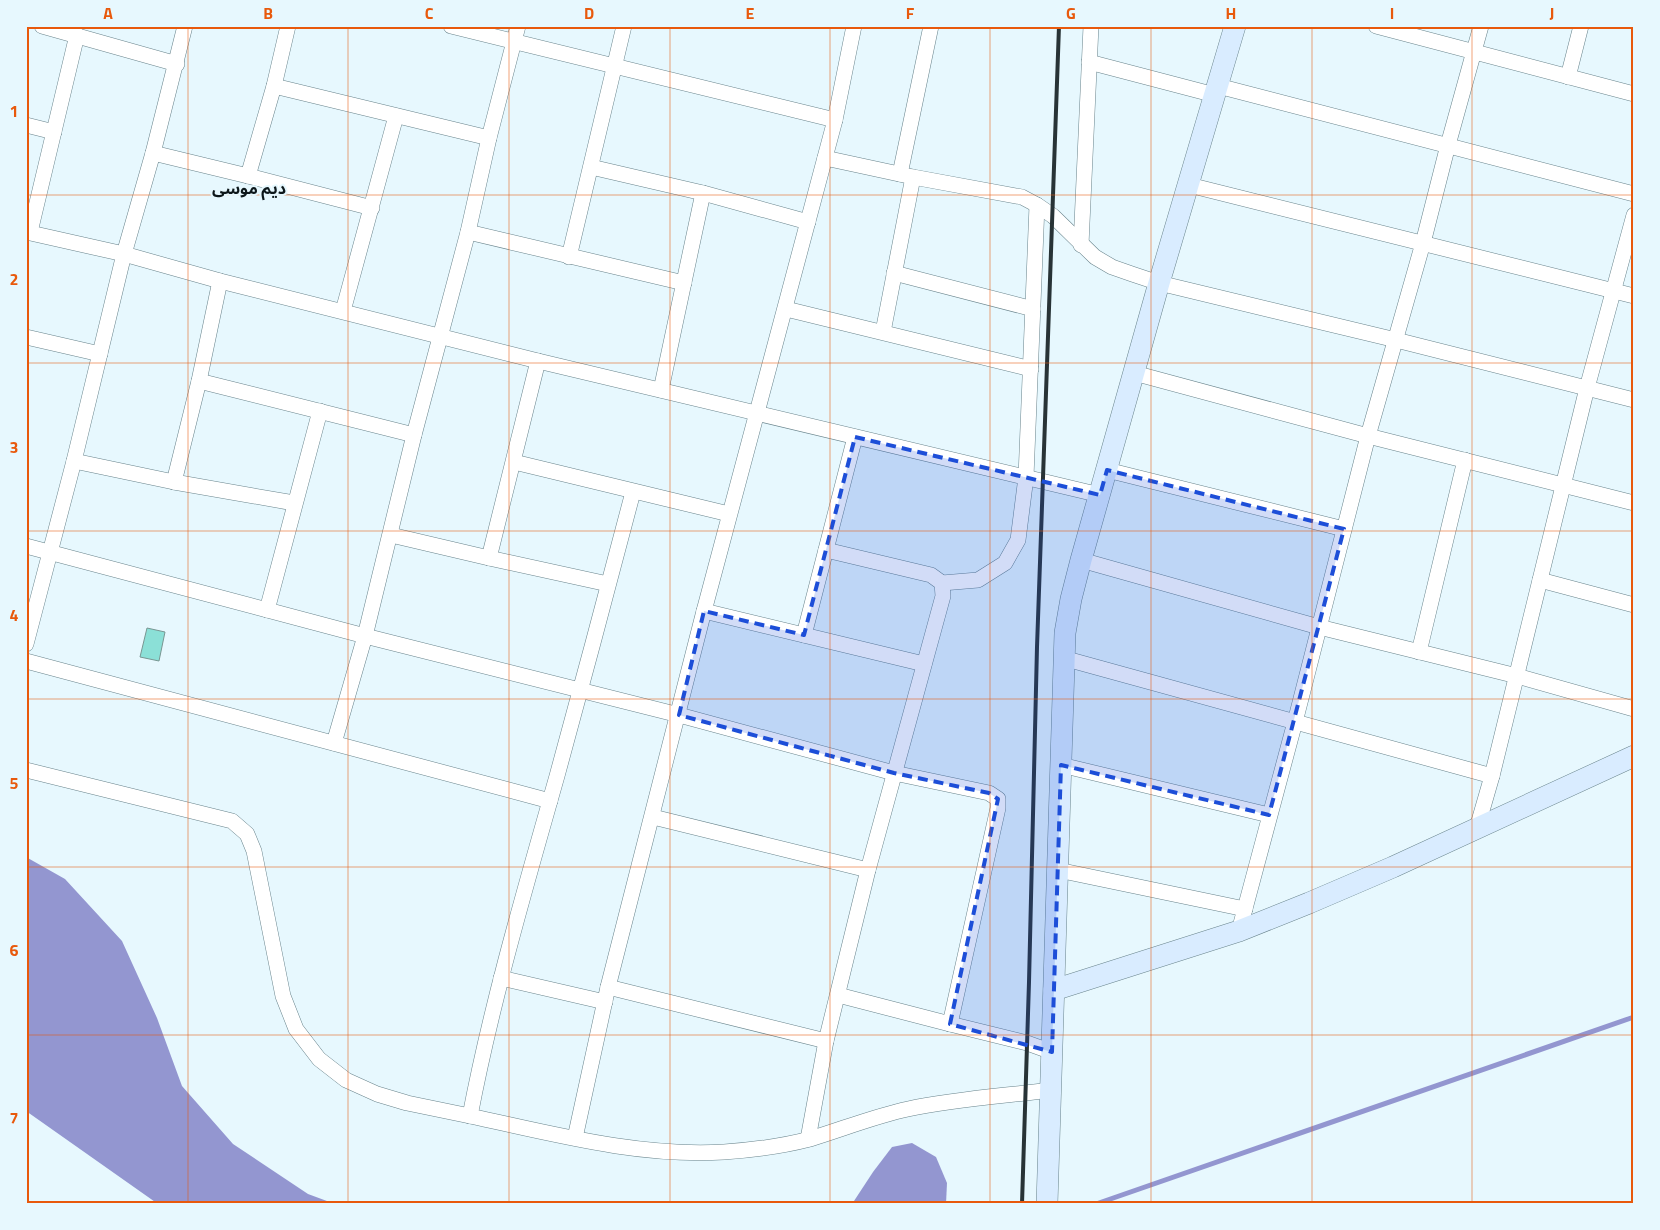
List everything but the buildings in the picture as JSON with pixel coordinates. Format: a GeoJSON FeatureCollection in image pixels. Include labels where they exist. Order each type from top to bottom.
{"type":"FeatureCollection","features":[{"type":"Feature","properties":{"kind":"main road"},"geometry":{"type":"LineString","coordinates":[[1047,1204],[1065,633],[1081,560],[1159,283],[1235,26]]}},
{"type":"Feature","properties":{"kind":"main road"},"geometry":{"type":"LineString","coordinates":[[1054,990],[1239,931],[1309,903],[1634,756]]}},
{"type":"Feature","properties":{"kind":"street"},"geometry":{"type":"LineString","coordinates":[[42,26],[177,64]]}},
{"type":"Feature","properties":{"kind":"street"},"geometry":{"type":"LineString","coordinates":[[26,644],[74,461],[124,254],[177,64],[185,26]]}},
{"type":"Feature","properties":{"kind":"street"},"geometry":{"type":"LineString","coordinates":[[248,176],[274,86],[288,26]]}},
{"type":"Feature","properties":{"kind":"street"},"geometry":{"type":"LineString","coordinates":[[451,26],[835,120]]}},
{"type":"Feature","properties":{"kind":"street"},"geometry":{"type":"LineString","coordinates":[[334,743],[366,636],[414,435],[439,335],[468,232],[489,138],[518,26]]}},
{"type":"Feature","properties":{"kind":"street"},"geometry":{"type":"LineString","coordinates":[[569,256],[624,26]]}},
{"type":"Feature","properties":{"kind":"street"},"geometry":{"type":"LineString","coordinates":[[575,1138],[607,994],[704,610],[835,120],[854,26]]}},
{"type":"Feature","properties":{"kind":"street"},"geometry":{"type":"LineString","coordinates":[[883,332],[894,273],[906,175],[931,26]]}},
{"type":"Feature","properties":{"kind":"street"},"geometry":{"type":"LineString","coordinates":[[1081,244],[1091,26]]}},
{"type":"Feature","properties":{"kind":"street"},"geometry":{"type":"LineString","coordinates":[[1376,26],[1634,94]]}},
{"type":"Feature","properties":{"kind":"street"},"geometry":{"type":"LineString","coordinates":[[1239,931],[1368,436],[1423,243],[1481,26]]}},
{"type":"Feature","properties":{"kind":"street"},"geometry":{"type":"LineString","coordinates":[[1568,77],[1581,26]]}},
{"type":"Feature","properties":{"kind":"street"},"geometry":{"type":"LineString","coordinates":[[77,35],[28,232],[124,254],[220,281],[538,361],[1100,494]]}},
{"type":"Feature","properties":{"kind":"street"},"geometry":{"type":"LineString","coordinates":[[1089,62],[1448,145],[1634,194]]}},
{"type":"Feature","properties":{"kind":"street"},"geometry":{"type":"LineString","coordinates":[[274,86],[489,138]]}},
{"type":"Feature","properties":{"kind":"street"},"geometry":{"type":"LineString","coordinates":[[343,311],[396,116]]}},
{"type":"Feature","properties":{"kind":"street"},"geometry":{"type":"LineString","coordinates":[[26,125],[54,132]]}},
{"type":"Feature","properties":{"kind":"street"},"geometry":{"type":"LineString","coordinates":[[153,153],[372,208]]}},
{"type":"Feature","properties":{"kind":"street"},"geometry":{"type":"LineString","coordinates":[[825,158],[1022,197],[1052,216],[1095,257],[1112,267],[1159,283],[1634,400]]}},
{"type":"Feature","properties":{"kind":"street"},"geometry":{"type":"LineString","coordinates":[[590,167],[703,193],[808,222]]}},
{"type":"Feature","properties":{"kind":"street"},"geometry":{"type":"LineString","coordinates":[[1189,185],[1634,296]]}},
{"type":"Feature","properties":{"kind":"street"},"geometry":{"type":"LineString","coordinates":[[661,390],[703,193]]}},
{"type":"Feature","properties":{"kind":"street"},"geometry":{"type":"LineString","coordinates":[[826,550],[931,575],[942,583],[978,580],[1005,563],[1018,540],[1026,477],[1037,205]]}},
{"type":"Feature","properties":{"kind":"street"},"geometry":{"type":"LineString","coordinates":[[1477,828],[1517,676],[1587,388],[1634,215]]}},
{"type":"Feature","properties":{"kind":"street"},"geometry":{"type":"LineString","coordinates":[[468,232],[684,283]]}},
{"type":"Feature","properties":{"kind":"street"},"geometry":{"type":"LineString","coordinates":[[894,273],[1033,309]]}},
{"type":"Feature","properties":{"kind":"street"},"geometry":{"type":"LineString","coordinates":[[174,482],[199,381],[220,281]]}},
{"type":"Feature","properties":{"kind":"street"},"geometry":{"type":"LineString","coordinates":[[786,309],[1031,369]]}},
{"type":"Feature","properties":{"kind":"street"},"geometry":{"type":"LineString","coordinates":[[26,337],[100,354]]}},
{"type":"Feature","properties":{"kind":"street"},"geometry":{"type":"LineString","coordinates":[[489,558],[538,361]]}},
{"type":"Feature","properties":{"kind":"street"},"geometry":{"type":"LineString","coordinates":[[1134,373],[1368,436],[1634,503]]}},
{"type":"Feature","properties":{"kind":"street"},"geometry":{"type":"LineString","coordinates":[[199,381],[414,435]]}},
{"type":"Feature","properties":{"kind":"street"},"geometry":{"type":"LineString","coordinates":[[266,610],[320,411]]}},
{"type":"Feature","properties":{"kind":"street"},"geometry":{"type":"LineString","coordinates":[[804,635],[855,436]]}},
{"type":"Feature","properties":{"kind":"street"},"geometry":{"type":"LineString","coordinates":[[1419,652],[1465,460]]}},
{"type":"Feature","properties":{"kind":"street"},"geometry":{"type":"LineString","coordinates":[[74,461],[174,482],[294,503]]}},
{"type":"Feature","properties":{"kind":"street"},"geometry":{"type":"LineString","coordinates":[[514,462],[729,514]]}},
{"type":"Feature","properties":{"kind":"street"},"geometry":{"type":"LineString","coordinates":[[1107,470],[1344,530]]}},
{"type":"Feature","properties":{"kind":"street"},"geometry":{"type":"LineString","coordinates":[[470,1116],[479,1069],[501,978],[581,691],[633,492]]}},
{"type":"Feature","properties":{"kind":"street"},"geometry":{"type":"LineString","coordinates":[[391,535],[608,584]]}},
{"type":"Feature","properties":{"kind":"street"},"geometry":{"type":"LineString","coordinates":[[26,546],[894,773],[989,793],[998,799],[998,808],[950,1024]]}},
{"type":"Feature","properties":{"kind":"street"},"geometry":{"type":"LineString","coordinates":[[1081,560],[1319,627],[1517,676],[1634,709]]}},
{"type":"Feature","properties":{"kind":"street"},"geometry":{"type":"LineString","coordinates":[[1540,580],[1634,605]]}},
{"type":"Feature","properties":{"kind":"street"},"geometry":{"type":"LineString","coordinates":[[808,1139],[826,1041],[868,870],[943,596],[942,583]]}},
{"type":"Feature","properties":{"kind":"street"},"geometry":{"type":"LineString","coordinates":[[704,610],[924,664]]}},
{"type":"Feature","properties":{"kind":"street"},"geometry":{"type":"LineString","coordinates":[[1063,658],[1492,776]]}},
{"type":"Feature","properties":{"kind":"street"},"geometry":{"type":"LineString","coordinates":[[26,661],[550,801]]}},
{"type":"Feature","properties":{"kind":"street"},"geometry":{"type":"LineString","coordinates":[[1061,765],[1269,815]]}},
{"type":"Feature","properties":{"kind":"street"},"geometry":{"type":"LineString","coordinates":[[26,770],[232,820],[247,834],[254,851],[283,996],[296,1029],[319,1060],[346,1080],[376,1094],[407,1103],[636,1150],[686,1153],[724,1152],[770,1147],[808,1139],[907,1110],[957,1101],[1051,1090]]}},
{"type":"Feature","properties":{"kind":"street"},"geometry":{"type":"LineString","coordinates":[[653,817],[868,870]]}},
{"type":"Feature","properties":{"kind":"street"},"geometry":{"type":"LineString","coordinates":[[1058,870],[1245,909]]}},
{"type":"Feature","properties":{"kind":"street"},"geometry":{"type":"LineString","coordinates":[[501,978],[607,994],[826,1041]]}},
{"type":"Feature","properties":{"kind":"street"},"geometry":{"type":"LineString","coordinates":[[838,995],[1027,1043],[1052,1052]]}},
{"type":"Feature","properties":{"kind":"highlighted area"},"geometry":{"type":"Polygon","coordinates":[[[855,437],[1100,495],[1107,470],[1344,529],[1269,815],[1061,765],[1052,1052],[950,1024],[998,799],[989,793],[894,773],[679,715],[704,611],[804,635],[855,437]]]}},
{"type":"Feature","properties":{"kind":"water"},"geometry":{"type":"Polygon","coordinates":[[[26,857],[65,879],[122,941],[157,1018],[182,1086],[233,1144],[308,1194],[335,1204],[158,1204],[26,1111],[26,857]]]}},
{"type":"Feature","properties":{"kind":"water"},"geometry":{"type":"Polygon","coordinates":[[[912,1143],[936,1157],[947,1183],[946,1204],[852,1204],[892,1147],[912,1143]]]}},
{"type":"Feature","properties":{"kind":"waterway"},"geometry":{"type":"LineString","coordinates":[[1096,1204],[1634,1017]]}},
{"type":"Feature","properties":{"kind":"railway"},"geometry":{"type":"LineString","coordinates":[[1022,1204],[1037,647],[1059,26]]}},
{"type":"Feature","properties":{"kind":"district","name":"ديم موسى"},"geometry":{"type":"Point","coordinates":[249,188]}}]}
